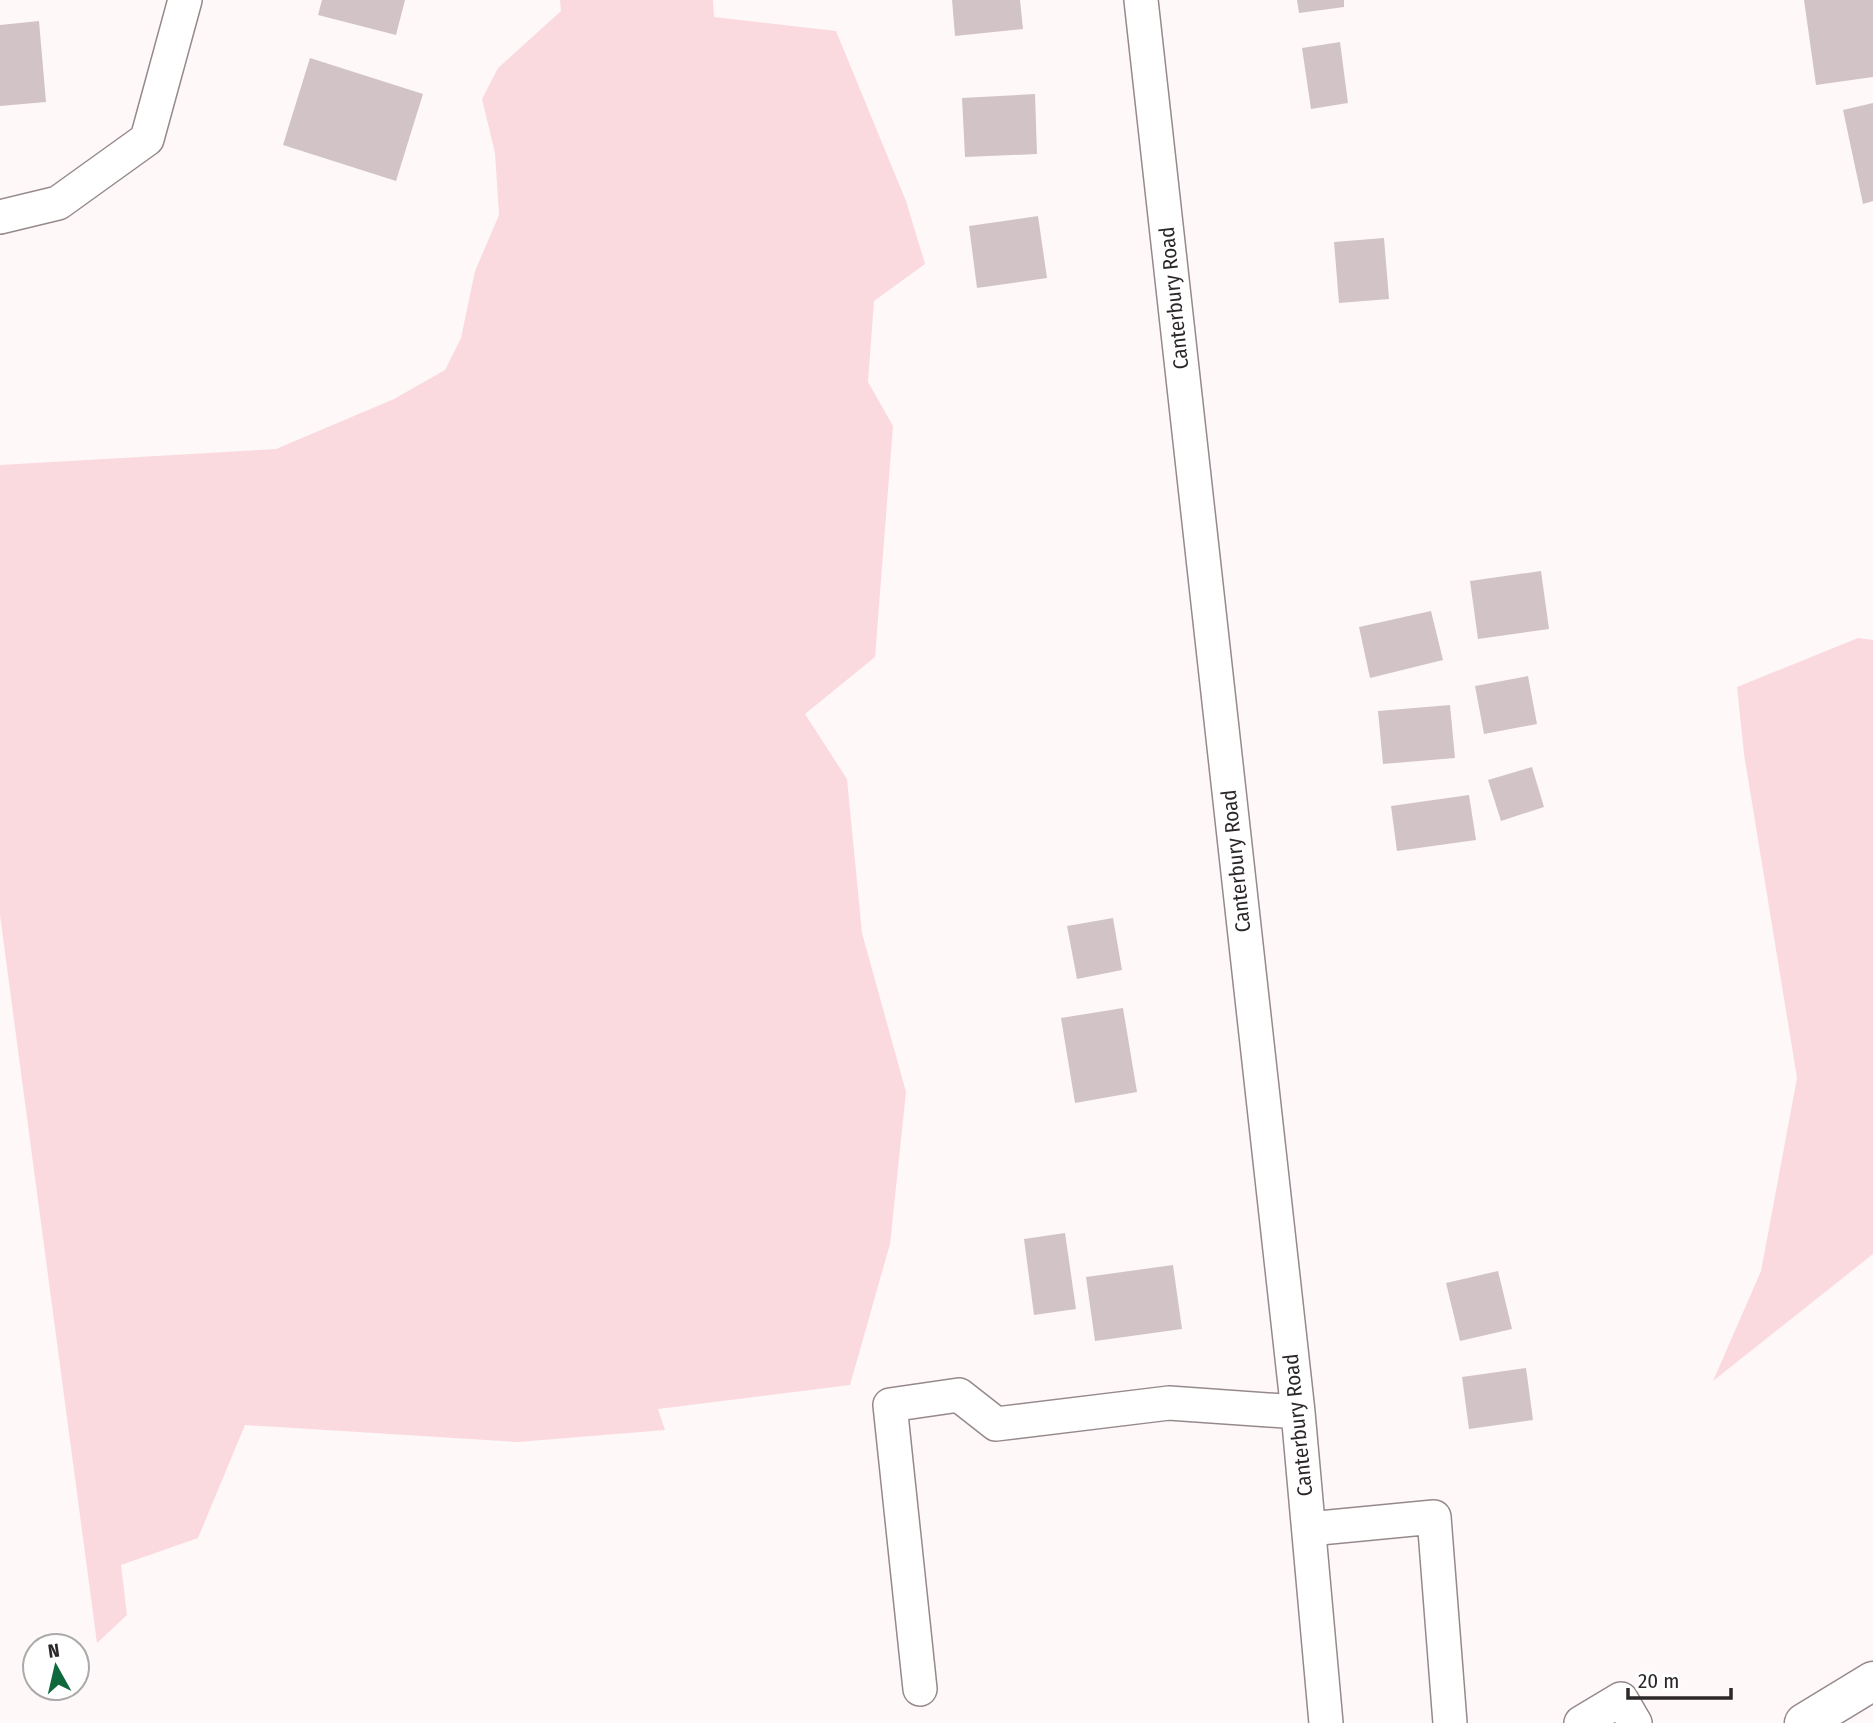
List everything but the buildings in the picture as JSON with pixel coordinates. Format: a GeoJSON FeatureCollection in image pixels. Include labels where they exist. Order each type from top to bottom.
{"type":"FeatureCollection","features":[{"type":"Feature","properties":{"kind":"main road"},"geometry":{"type":"LineString","coordinates":[[1804,1723],[1873,1681]]}},
{"type":"Feature","properties":{"kind":"street"},"geometry":{"type":"LineString","coordinates":[[0,217],[58,203],[147,139],[185,0]]}},
{"type":"Feature","properties":{"kind":"street","name":"Canterbury Road"},"geometry":{"type":"LineString","coordinates":[[1141,0],[1298,1412],[1326,1723]]}},
{"type":"Feature","properties":{"kind":"street"},"geometry":{"type":"LineString","coordinates":[[920,1689],[890,1405],[959,1395],[996,1424],[1169,1403],[1298,1412]]}},
{"type":"Feature","properties":{"kind":"street"},"geometry":{"type":"LineString","coordinates":[[1309,1529],[1434,1517],[1450,1723]]}},
{"type":"Feature","properties":{"kind":"street"},"geometry":{"type":"LineString","coordinates":[[1581,1723],[1621,1699],[1635,1723]]}},
{"type":"Feature","properties":{"kind":"shaded area"},"geometry":{"type":"Polygon","coordinates":[[[560,0],[713,0],[714,17],[836,31],[906,201],[925,264],[874,301],[868,382],[893,426],[875,657],[805,714],[847,779],[862,933],[906,1092],[890,1244],[850,1385],[658,1409],[665,1430],[518,1442],[245,1425],[198,1538],[121,1565],[127,1615],[97,1643],[0,915],[0,465],[276,449],[394,399],[445,370],[461,338],[475,271],[499,215],[495,153],[482,99],[498,68],[561,11],[560,0]]]}},
{"type":"Feature","properties":{"kind":"shaded area"},"geometry":{"type":"Polygon","coordinates":[[[1858,638],[1873,640],[1873,1254],[1713,1381],[1761,1271],[1797,1078],[1744,754],[1737,687],[1858,638]]]}}]}
